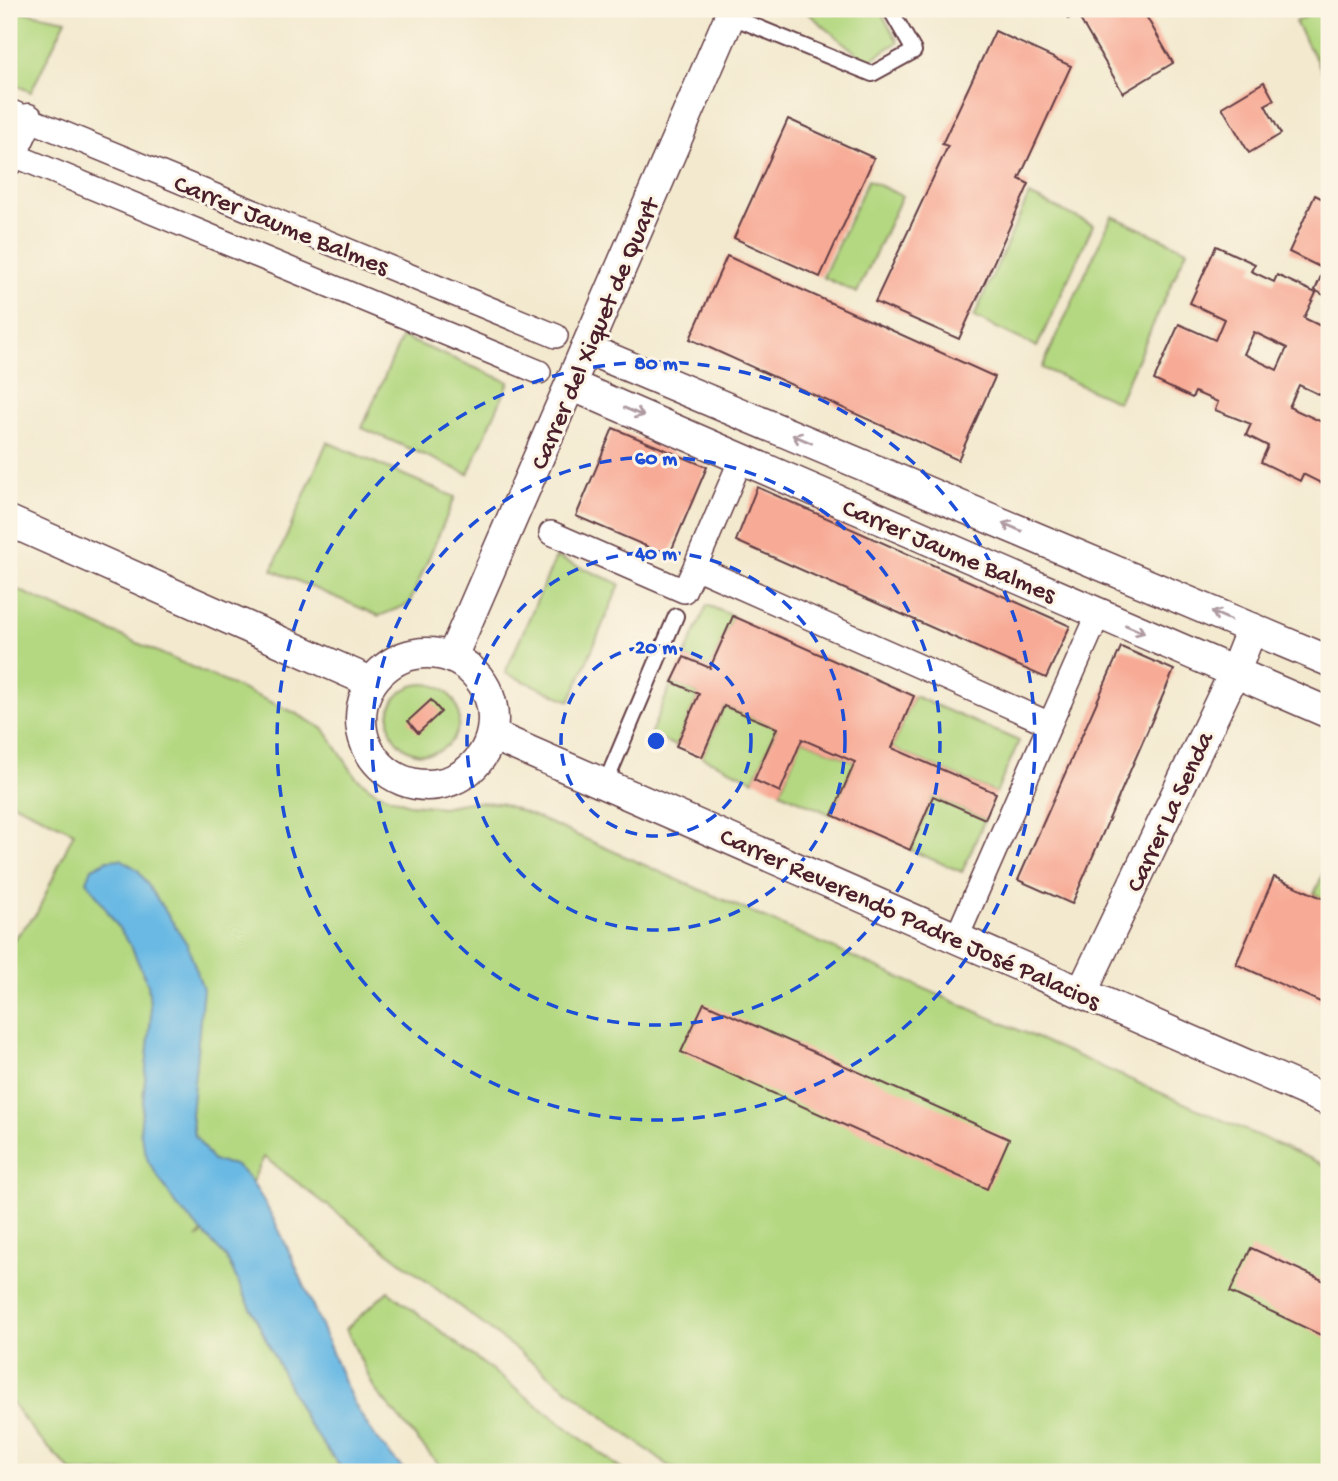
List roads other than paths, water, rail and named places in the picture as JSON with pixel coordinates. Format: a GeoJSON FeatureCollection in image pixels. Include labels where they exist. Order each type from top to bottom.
{"type":"FeatureCollection","features":[{"type":"Feature","properties":{"kind":"street","name":"Carrer del Xiquet de Quart"},"geometry":{"type":"LineString","coordinates":[[453,657],[732,13]]}},
{"type":"Feature","properties":{"kind":"street","name":"Carrer Jaume Balmes"},"geometry":{"type":"LineString","coordinates":[[18,115],[556,335]]}},
{"type":"Feature","properties":{"kind":"street"},"geometry":{"type":"LineString","coordinates":[[10,156],[18,115]]}},
{"type":"Feature","properties":{"kind":"street","name":"Carrer Jaume Balmes"},"geometry":{"type":"LineString","coordinates":[[10,156],[539,372]]}},
{"type":"Feature","properties":{"kind":"street","name":"Carrer Jaume Balmes"},"geometry":{"type":"LineString","coordinates":[[587,349],[1329,661]]}},
{"type":"Feature","properties":{"kind":"street","name":"Carrer Jaume Balmes"},"geometry":{"type":"LineString","coordinates":[[571,385],[1329,713]]}},
{"type":"Feature","properties":{"kind":"street"},"geometry":{"type":"LineString","coordinates":[[551,533],[684,591],[741,458]]}},
{"type":"Feature","properties":{"kind":"street"},"geometry":{"type":"LineString","coordinates":[[9,521],[371,682]]}},
{"type":"Feature","properties":{"kind":"street"},"geometry":{"type":"LineString","coordinates":[[695,567],[1050,724]]}},
{"type":"Feature","properties":{"kind":"street"},"geometry":{"type":"LineString","coordinates":[[957,937],[1099,613]]}},
{"type":"Feature","properties":{"kind":"street","name":"Carrer La Senda"},"geometry":{"type":"LineString","coordinates":[[1082,992],[1235,671],[1252,628]]}},
{"type":"Feature","properties":{"kind":"street"},"geometry":{"type":"LineString","coordinates":[[425,653],[453,657],[469,667],[486,689],[494,716],[492,734],[483,756],[467,773],[446,783],[423,786],[400,780],[381,768],[367,749],[360,727],[362,704],[371,682],[383,668],[399,658],[425,653]]}},
{"type":"Feature","properties":{"kind":"street","name":"Carrer Reverendo Padre José Palacios"},"geometry":{"type":"LineString","coordinates":[[492,734],[1329,1101]]}},
{"type":"Feature","properties":{"kind":"lane"},"geometry":{"type":"LineString","coordinates":[[732,13],[872,74],[914,51],[890,9]]}},
{"type":"Feature","properties":{"kind":"lane"},"geometry":{"type":"LineString","coordinates":[[606,782],[676,616]]}},
{"type":"Feature","properties":{"kind":"water"},"geometry":{"type":"Polygon","coordinates":[[[121,859],[138,870],[187,944],[203,989],[191,1115],[194,1134],[213,1161],[234,1165],[249,1178],[265,1203],[299,1273],[352,1399],[376,1438],[406,1472],[344,1472],[306,1421],[226,1257],[176,1205],[148,1161],[140,1132],[151,1016],[148,985],[131,946],[87,881],[92,868],[108,860],[121,859]]]}}]}
